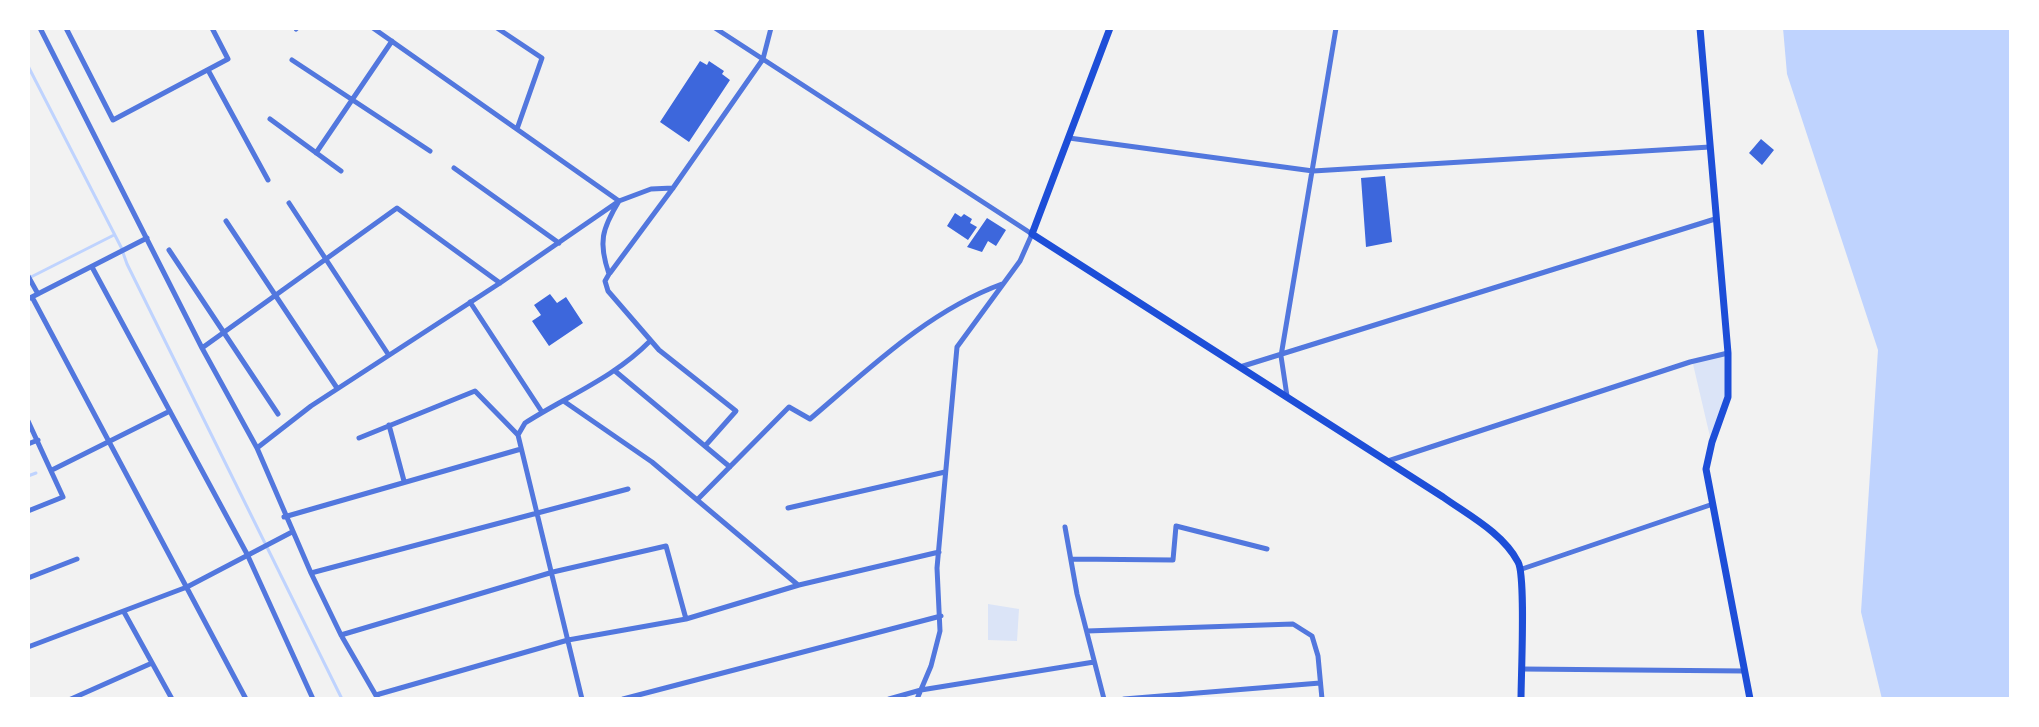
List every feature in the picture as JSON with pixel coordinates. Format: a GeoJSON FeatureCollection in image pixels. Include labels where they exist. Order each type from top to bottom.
{"type":"FeatureCollection","features":[{"type":"Feature","properties":{"kind":"main road"},"geometry":{"type":"LineString","coordinates":[[1110,28],[1032,234],[1388,461],[1489,530],[1508,548],[1522,569],[1521,699]]}},
{"type":"Feature","properties":{"kind":"main road"},"geometry":{"type":"LineString","coordinates":[[1700,28],[1728,353],[1728,397],[1706,469],[1750,699]]}},
{"type":"Feature","properties":{"kind":"street"},"geometry":{"type":"LineString","coordinates":[[40,28],[202,348],[257,448],[284,517],[341,635],[377,697],[568,640],[686,619],[799,585],[939,552]]}},
{"type":"Feature","properties":{"kind":"street"},"geometry":{"type":"LineString","coordinates":[[66,28],[113,120],[228,59],[212,28]]}},
{"type":"Feature","properties":{"kind":"street"},"geometry":{"type":"LineString","coordinates":[[373,28],[619,201]]}},
{"type":"Feature","properties":{"kind":"street"},"geometry":{"type":"LineString","coordinates":[[497,28],[542,58],[517,129]]}},
{"type":"Feature","properties":{"kind":"street"},"geometry":{"type":"LineString","coordinates":[[715,28],[1032,234],[1020,261],[957,347],[937,568],[941,616],[937,647],[917,699]]}},
{"type":"Feature","properties":{"kind":"street"},"geometry":{"type":"LineString","coordinates":[[705,446],[736,411],[650,341],[608,291],[605,281],[763,59],[771,28]]}},
{"type":"Feature","properties":{"kind":"street"},"geometry":{"type":"LineString","coordinates":[[1287,397],[1281,356],[1336,28]]}},
{"type":"Feature","properties":{"kind":"street"},"geometry":{"type":"LineString","coordinates":[[316,153],[392,41]]}},
{"type":"Feature","properties":{"kind":"street"},"geometry":{"type":"LineString","coordinates":[[292,60],[430,151]]}},
{"type":"Feature","properties":{"kind":"street"},"geometry":{"type":"LineString","coordinates":[[208,70],[268,180]]}},
{"type":"Feature","properties":{"kind":"street"},"geometry":{"type":"LineString","coordinates":[[270,119],[341,171]]}},
{"type":"Feature","properties":{"kind":"street"},"geometry":{"type":"LineString","coordinates":[[1069,138],[1313,171],[1711,147]]}},
{"type":"Feature","properties":{"kind":"street"},"geometry":{"type":"LineString","coordinates":[[454,168],[559,243]]}},
{"type":"Feature","properties":{"kind":"street"},"geometry":{"type":"LineString","coordinates":[[257,448],[337,388],[500,283],[619,201],[651,189],[673,188]]}},
{"type":"Feature","properties":{"kind":"street"},"geometry":{"type":"LineString","coordinates":[[609,274],[603,255],[602,236],[619,201]]}},
{"type":"Feature","properties":{"kind":"street"},"geometry":{"type":"LineString","coordinates":[[289,203],[388,354]]}},
{"type":"Feature","properties":{"kind":"street"},"geometry":{"type":"LineString","coordinates":[[202,348],[397,208],[500,283]]}},
{"type":"Feature","properties":{"kind":"street"},"geometry":{"type":"LineString","coordinates":[[1239,367],[1715,219]]}},
{"type":"Feature","properties":{"kind":"street"},"geometry":{"type":"LineString","coordinates":[[226,221],[337,388]]}},
{"type":"Feature","properties":{"kind":"street"},"geometry":{"type":"LineString","coordinates":[[34,295],[147,238]]}},
{"type":"Feature","properties":{"kind":"street"},"geometry":{"type":"LineString","coordinates":[[169,250],[278,414]]}},
{"type":"Feature","properties":{"kind":"street"},"geometry":{"type":"LineString","coordinates":[[92,267],[247,554],[313,699]]}},
{"type":"Feature","properties":{"kind":"street"},"geometry":{"type":"LineString","coordinates":[[28,276],[34,295],[246,699]]}},
{"type":"Feature","properties":{"kind":"street"},"geometry":{"type":"LineString","coordinates":[[697,500],[789,407],[810,419],[942,312],[1005,283]]}},
{"type":"Feature","properties":{"kind":"street"},"geometry":{"type":"LineString","coordinates":[[470,302],[542,412]]}},
{"type":"Feature","properties":{"kind":"street"},"geometry":{"type":"LineString","coordinates":[[518,435],[525,423],[615,371],[633,359],[650,341]]}},
{"type":"Feature","properties":{"kind":"street"},"geometry":{"type":"LineString","coordinates":[[1388,461],[1690,362],[1728,353]]}},
{"type":"Feature","properties":{"kind":"street"},"geometry":{"type":"LineString","coordinates":[[615,371],[730,467]]}},
{"type":"Feature","properties":{"kind":"street"},"geometry":{"type":"LineString","coordinates":[[359,438],[475,391],[518,435],[582,699]]}},
{"type":"Feature","properties":{"kind":"street"},"geometry":{"type":"LineString","coordinates":[[565,402],[652,462],[799,585]]}},
{"type":"Feature","properties":{"kind":"street"},"geometry":{"type":"LineString","coordinates":[[52,470],[170,411]]}},
{"type":"Feature","properties":{"kind":"street"},"geometry":{"type":"LineString","coordinates":[[28,421],[63,497],[28,511]]}},
{"type":"Feature","properties":{"kind":"street"},"geometry":{"type":"LineString","coordinates":[[389,425],[404,481]]}},
{"type":"Feature","properties":{"kind":"street"},"geometry":{"type":"LineString","coordinates":[[28,444],[38,440]]}},
{"type":"Feature","properties":{"kind":"street"},"geometry":{"type":"LineString","coordinates":[[284,517],[521,449]]}},
{"type":"Feature","properties":{"kind":"street"},"geometry":{"type":"LineString","coordinates":[[788,508],[945,472]]}},
{"type":"Feature","properties":{"kind":"street"},"geometry":{"type":"LineString","coordinates":[[311,573],[628,489]]}},
{"type":"Feature","properties":{"kind":"street"},"geometry":{"type":"LineString","coordinates":[[1522,569],[1713,504]]}},
{"type":"Feature","properties":{"kind":"street"},"geometry":{"type":"LineString","coordinates":[[1071,559],[1173,560],[1176,526],[1267,549]]}},
{"type":"Feature","properties":{"kind":"street"},"geometry":{"type":"LineString","coordinates":[[1065,527],[1104,699]]}},
{"type":"Feature","properties":{"kind":"street"},"geometry":{"type":"LineString","coordinates":[[28,647],[187,587],[292,532]]}},
{"type":"Feature","properties":{"kind":"street"},"geometry":{"type":"LineString","coordinates":[[341,635],[553,572],[666,546],[686,619]]}},
{"type":"Feature","properties":{"kind":"street"},"geometry":{"type":"LineString","coordinates":[[28,578],[77,559]]}},
{"type":"Feature","properties":{"kind":"street"},"geometry":{"type":"LineString","coordinates":[[124,612],[172,699]]}},
{"type":"Feature","properties":{"kind":"street"},"geometry":{"type":"LineString","coordinates":[[623,699],[941,616]]}},
{"type":"Feature","properties":{"kind":"street"},"geometry":{"type":"LineString","coordinates":[[1087,631],[1293,624],[1312,636],[1322,699]]}},
{"type":"Feature","properties":{"kind":"street"},"geometry":{"type":"LineString","coordinates":[[889,699],[921,690],[1094,662]]}},
{"type":"Feature","properties":{"kind":"street"},"geometry":{"type":"LineString","coordinates":[[71,699],[152,663]]}},
{"type":"Feature","properties":{"kind":"street"},"geometry":{"type":"LineString","coordinates":[[1521,669],[1744,671]]}},
{"type":"Feature","properties":{"kind":"street"},"geometry":{"type":"LineString","coordinates":[[1124,699],[1320,683]]}},
{"type":"Feature","properties":{"kind":"shaded area"},"geometry":{"type":"Polygon","coordinates":[[[1728,353],[1728,397],[1711,441],[1693,364],[1728,353]]]}},
{"type":"Feature","properties":{"kind":"shaded area"},"geometry":{"type":"Polygon","coordinates":[[[988,604],[1019,609],[1017,641],[988,640],[988,604]]]}},
{"type":"Feature","properties":{"kind":"water"},"geometry":{"type":"Polygon","coordinates":[[[1783,28],[2011,28],[2011,699],[1882,699],[1861,612],[1878,350],[1787,74],[1783,28]]]}},
{"type":"Feature","properties":{"kind":"building"},"geometry":{"type":"Polygon","coordinates":[[[700,61],[707,65],[709,61],[724,71],[722,74],[730,80],[689,142],[660,122],[700,61]]]}},
{"type":"Feature","properties":{"kind":"building"},"geometry":{"type":"Polygon","coordinates":[[[1761,139],[1774,150],[1762,165],[1749,153],[1761,139]]]}},
{"type":"Feature","properties":{"kind":"building"},"geometry":{"type":"Polygon","coordinates":[[[1385,176],[1392,242],[1366,247],[1361,178],[1385,176]]]}},
{"type":"Feature","properties":{"kind":"building"},"geometry":{"type":"Polygon","coordinates":[[[955,213],[972,219],[970,223],[977,227],[968,240],[947,226],[955,213]]]}},
{"type":"Feature","properties":{"kind":"building"},"geometry":{"type":"Polygon","coordinates":[[[987,218],[1006,230],[996,246],[988,241],[982,252],[967,247],[987,218]]]}},
{"type":"Feature","properties":{"kind":"building"},"geometry":{"type":"Polygon","coordinates":[[[550,294],[557,303],[566,297],[583,323],[549,346],[532,321],[541,315],[534,305],[550,294]]]}},
{"type":"Feature","properties":{"kind":"waterway"},"geometry":{"type":"LineString","coordinates":[[28,66],[121,247],[342,699]]}},
{"type":"Feature","properties":{"kind":"waterway"},"geometry":{"type":"LineString","coordinates":[[29,278],[114,235]]}},
{"type":"Feature","properties":{"kind":"waterway"},"geometry":{"type":"LineString","coordinates":[[28,476],[36,473]]}}]}
